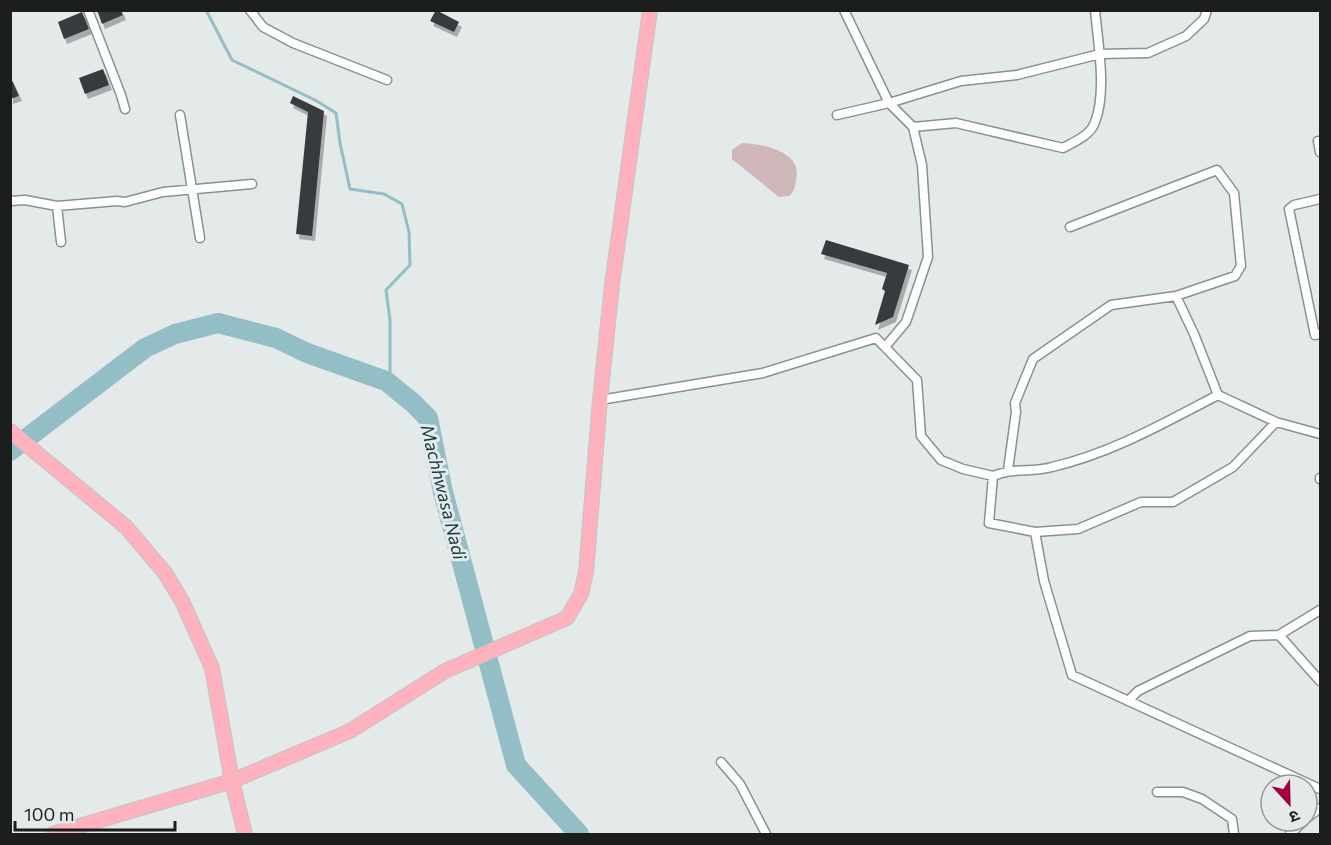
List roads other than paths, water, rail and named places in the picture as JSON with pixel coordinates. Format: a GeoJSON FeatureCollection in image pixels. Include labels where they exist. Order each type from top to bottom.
{"type":"FeatureCollection","features":[{"type":"Feature","properties":{"kind":"main road"},"geometry":{"type":"LineString","coordinates":[[53,834],[232,781],[350,731],[445,671],[567,618],[581,594],[586,572],[613,273],[650,10]]}},
{"type":"Feature","properties":{"kind":"main road"},"geometry":{"type":"LineString","coordinates":[[10,431],[126,527],[165,573],[182,601],[212,668],[232,781],[245,834]]}},
{"type":"Feature","properties":{"kind":"street"},"geometry":{"type":"LineString","coordinates":[[88,10],[125,109]]}},
{"type":"Feature","properties":{"kind":"street"},"geometry":{"type":"LineString","coordinates":[[250,10],[263,27],[273,33],[387,80]]}},
{"type":"Feature","properties":{"kind":"street"},"geometry":{"type":"LineString","coordinates":[[844,10],[889,103],[913,127],[922,165],[928,256],[906,322],[885,347]]}},
{"type":"Feature","properties":{"kind":"street"},"geometry":{"type":"LineString","coordinates":[[913,127],[956,123],[1063,148],[1085,135],[1095,123],[1101,89],[1095,10]]}},
{"type":"Feature","properties":{"kind":"street"},"geometry":{"type":"LineString","coordinates":[[837,115],[889,103],[962,81],[1017,75],[1100,54],[1148,53],[1186,36],[1204,19],[1207,10]]}},
{"type":"Feature","properties":{"kind":"street"},"geometry":{"type":"LineString","coordinates":[[180,115],[200,238]]}},
{"type":"Feature","properties":{"kind":"street"},"geometry":{"type":"LineString","coordinates":[[1318,141],[1320,152]]}},
{"type":"Feature","properties":{"kind":"street"},"geometry":{"type":"LineString","coordinates":[[1008,470],[1016,412],[1015,403],[1033,359],[1111,305],[1176,296],[1235,276],[1241,266],[1234,193],[1217,170],[1070,227]]}},
{"type":"Feature","properties":{"kind":"street"},"geometry":{"type":"LineString","coordinates":[[10,201],[25,200],[57,206],[125,202],[163,192],[252,184]]}},
{"type":"Feature","properties":{"kind":"street"},"geometry":{"type":"LineString","coordinates":[[1320,199],[1294,205],[1289,209],[1315,335],[1320,334]]}},
{"type":"Feature","properties":{"kind":"street"},"geometry":{"type":"LineString","coordinates":[[57,206],[61,242]]}},
{"type":"Feature","properties":{"kind":"street"},"geometry":{"type":"LineString","coordinates":[[1176,296],[1218,395],[1276,422],[1320,434]]}},
{"type":"Feature","properties":{"kind":"street"},"geometry":{"type":"LineString","coordinates":[[600,400],[763,373],[876,338],[917,380],[921,436],[941,460],[963,469],[993,476],[1008,470],[1050,468],[1122,445],[1218,395]]}},
{"type":"Feature","properties":{"kind":"street"},"geometry":{"type":"LineString","coordinates":[[993,476],[989,523],[1035,532],[1078,529],[1141,502],[1173,502],[1233,466],[1276,422]]}},
{"type":"Feature","properties":{"kind":"street"},"geometry":{"type":"LineString","coordinates":[[1035,532],[1044,580],[1072,675],[1320,789]]}},
{"type":"Feature","properties":{"kind":"street"},"geometry":{"type":"LineString","coordinates":[[1128,701],[1138,691],[1250,636],[1279,635],[1320,610]]}},
{"type":"Feature","properties":{"kind":"street"},"geometry":{"type":"LineString","coordinates":[[1279,635],[1320,681]]}},
{"type":"Feature","properties":{"kind":"street"},"geometry":{"type":"LineString","coordinates":[[721,762],[740,784],[766,834]]}},
{"type":"Feature","properties":{"kind":"street"},"geometry":{"type":"LineString","coordinates":[[1157,792],[1183,792],[1202,799],[1232,819],[1234,834]]}},
{"type":"Feature","properties":{"kind":"waterway"},"geometry":{"type":"LineString","coordinates":[[206,10],[232,60],[315,100],[336,113],[350,189],[384,194],[402,204],[409,232],[410,265],[386,290],[390,320],[390,384]]}},
{"type":"Feature","properties":{"kind":"waterway","name":"Machhwasa Nadi"},"geometry":{"type":"LineString","coordinates":[[10,451],[145,348],[175,334],[218,323],[276,338],[307,353],[386,381],[428,418],[443,492],[516,765],[579,834]]}}]}
